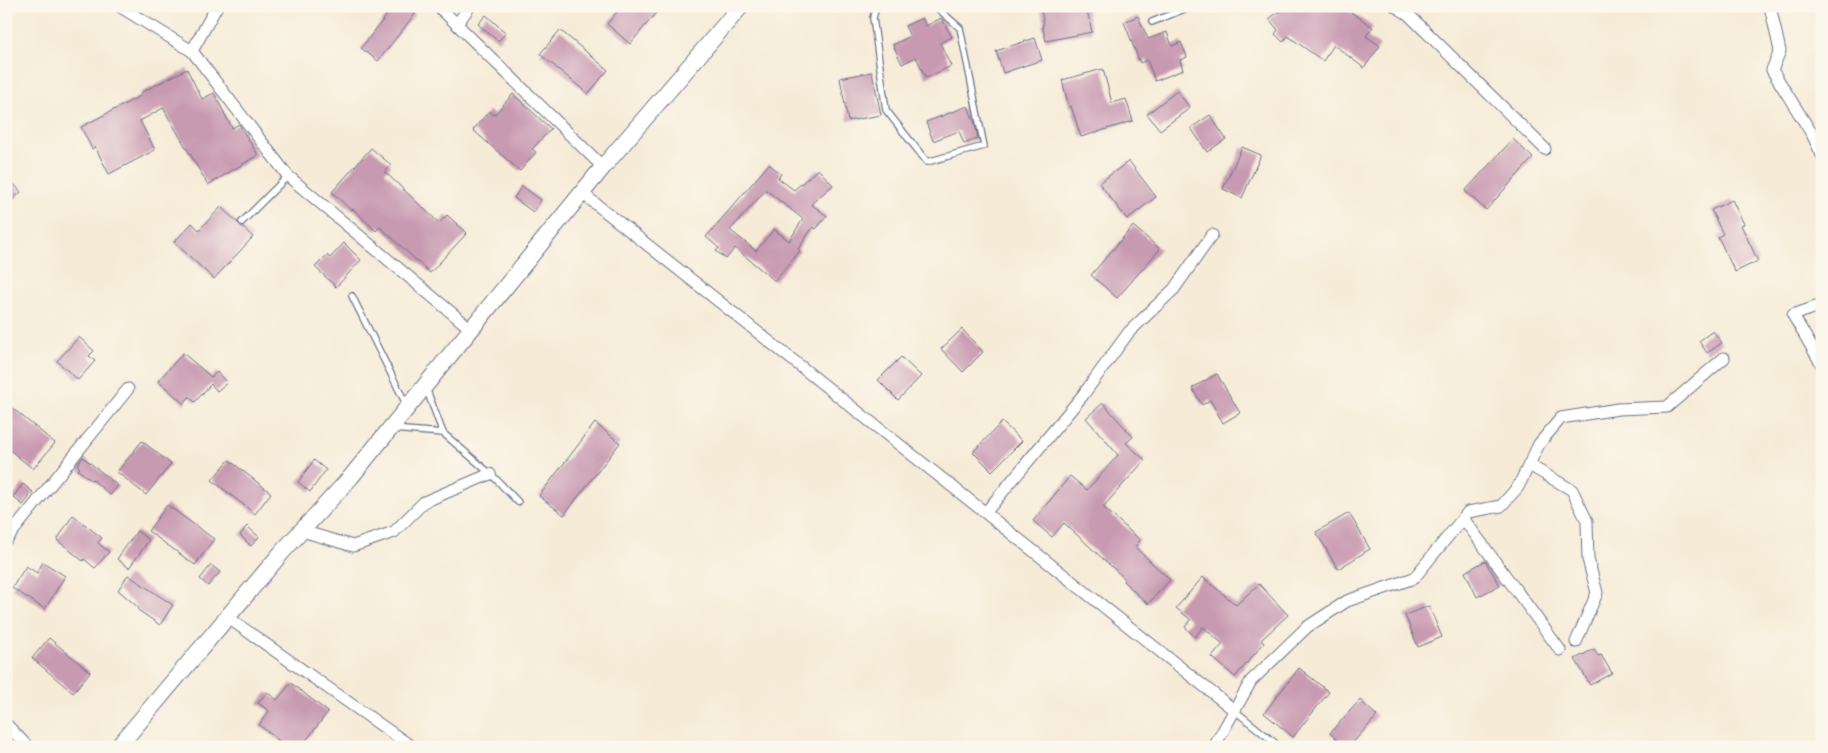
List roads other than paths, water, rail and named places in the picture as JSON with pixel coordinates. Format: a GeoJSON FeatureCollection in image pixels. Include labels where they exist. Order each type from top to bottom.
{"type":"FeatureCollection","features":[{"type":"Feature","properties":{"kind":"main road"},"geometry":{"type":"LineString","coordinates":[[123,745],[227,617],[350,478],[603,167],[740,6]]}},
{"type":"Feature","properties":{"kind":"street"},"geometry":{"type":"LineString","coordinates":[[120,6],[192,51],[288,176],[471,330]]}},
{"type":"Feature","properties":{"kind":"street"},"geometry":{"type":"LineString","coordinates":[[192,51],[217,6]]}},
{"type":"Feature","properties":{"kind":"street"},"geometry":{"type":"LineString","coordinates":[[438,6],[603,167]]}},
{"type":"Feature","properties":{"kind":"street"},"geometry":{"type":"LineString","coordinates":[[457,24],[470,6]]}},
{"type":"Feature","properties":{"kind":"street"},"geometry":{"type":"LineString","coordinates":[[1394,6],[1408,14],[1545,149]]}},
{"type":"Feature","properties":{"kind":"street"},"geometry":{"type":"LineString","coordinates":[[1770,6],[1780,51],[1772,70],[1812,134],[1822,155]]}},
{"type":"Feature","properties":{"kind":"street"},"geometry":{"type":"LineString","coordinates":[[582,193],[1234,710]]}},
{"type":"Feature","properties":{"kind":"street"},"geometry":{"type":"LineString","coordinates":[[986,512],[1083,395],[1129,332],[1174,289],[1212,236]]}},
{"type":"Feature","properties":{"kind":"street"},"geometry":{"type":"LineString","coordinates":[[1822,305],[1793,315],[1822,365]]}},
{"type":"Feature","properties":{"kind":"street"},"geometry":{"type":"LineString","coordinates":[[1214,747],[1251,681],[1307,627],[1347,601],[1414,578],[1468,512],[1501,506],[1518,487],[1539,444],[1561,418],[1618,409],[1667,406],[1724,358]]}},
{"type":"Feature","properties":{"kind":"street"},"geometry":{"type":"LineString","coordinates":[[6,540],[128,389]]}},
{"type":"Feature","properties":{"kind":"street"},"geometry":{"type":"LineString","coordinates":[[1529,465],[1572,490],[1587,521],[1588,559],[1598,593],[1576,642]]}},
{"type":"Feature","properties":{"kind":"street"},"geometry":{"type":"LineString","coordinates":[[302,531],[353,546],[394,532],[424,502],[490,474]]}},
{"type":"Feature","properties":{"kind":"street"},"geometry":{"type":"LineString","coordinates":[[1463,518],[1560,650]]}},
{"type":"Feature","properties":{"kind":"street"},"geometry":{"type":"LineString","coordinates":[[227,617],[412,747]]}},
{"type":"Feature","properties":{"kind":"street"},"geometry":{"type":"LineString","coordinates":[[6,724],[28,747]]}},
{"type":"Feature","properties":{"kind":"lane"},"geometry":{"type":"LineString","coordinates":[[876,6],[873,18],[886,110],[927,162],[984,146],[960,28],[935,6]]}},
{"type":"Feature","properties":{"kind":"lane"},"geometry":{"type":"LineString","coordinates":[[1152,22],[1192,6]]}},
{"type":"Feature","properties":{"kind":"lane"},"geometry":{"type":"LineString","coordinates":[[242,222],[288,176]]}},
{"type":"Feature","properties":{"kind":"lane"},"geometry":{"type":"LineString","coordinates":[[352,296],[408,408]]}},
{"type":"Feature","properties":{"kind":"lane"},"geometry":{"type":"LineString","coordinates":[[425,386],[443,433],[490,474],[518,502]]}},
{"type":"Feature","properties":{"kind":"lane"},"geometry":{"type":"LineString","coordinates":[[390,429],[443,433]]}},
{"type":"Feature","properties":{"kind":"lane"},"geometry":{"type":"LineString","coordinates":[[1234,710],[1280,747]]}}]}
